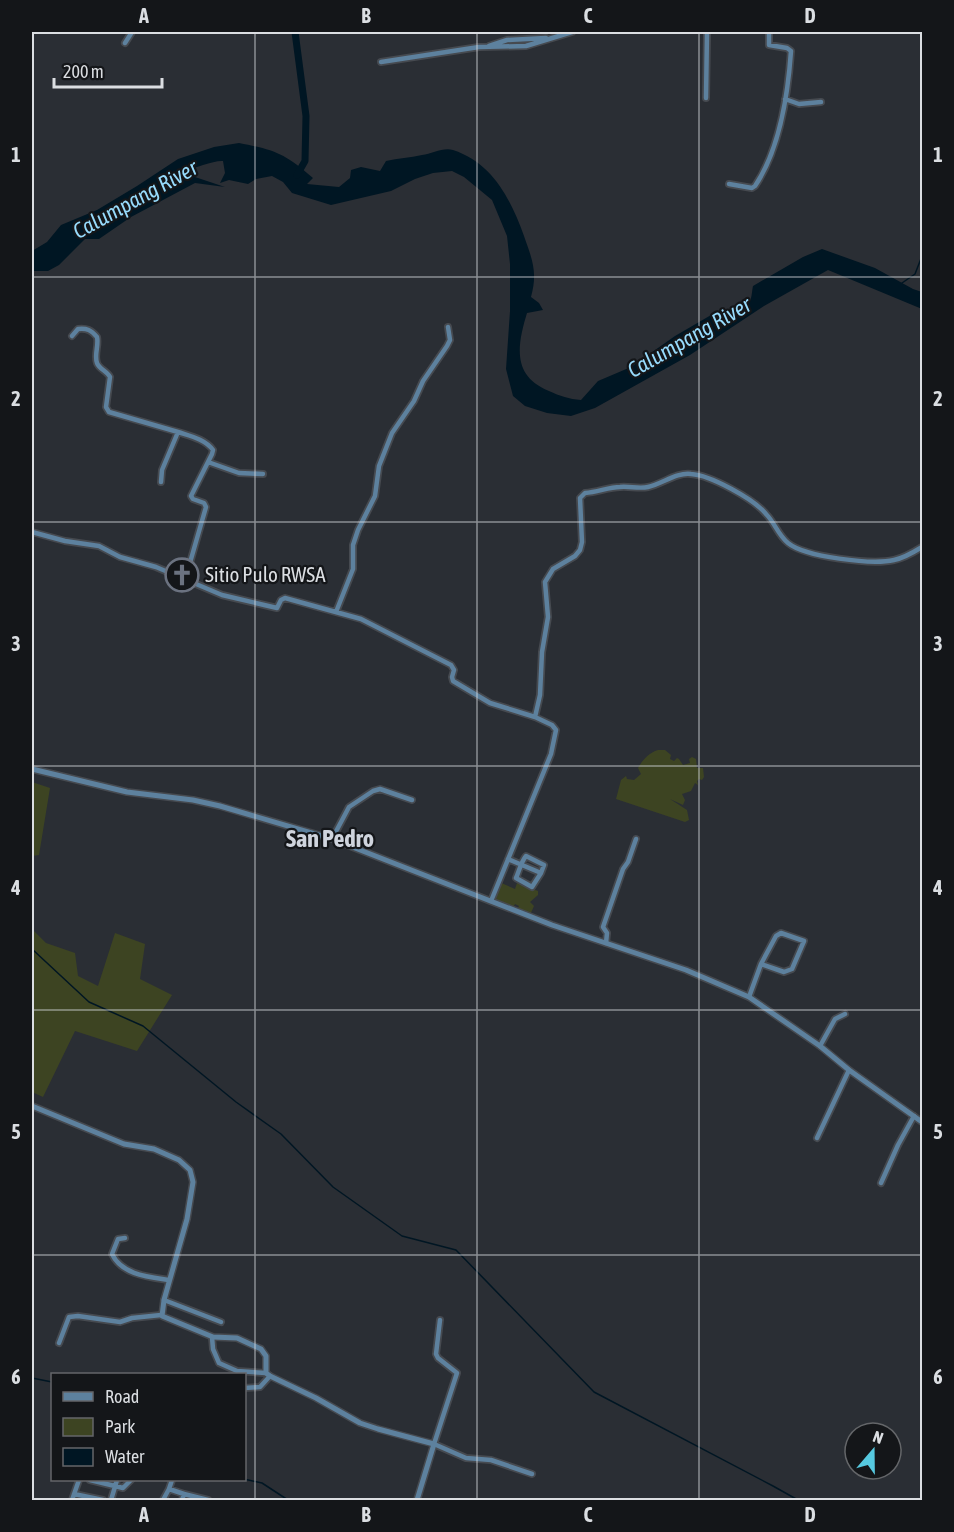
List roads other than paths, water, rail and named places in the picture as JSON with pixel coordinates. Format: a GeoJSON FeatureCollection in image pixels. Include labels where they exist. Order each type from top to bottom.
{"type":"FeatureCollection","features":[{"type":"Feature","properties":{"kind":"street"},"geometry":{"type":"LineString","coordinates":[[125,43],[132,32]]}},
{"type":"Feature","properties":{"kind":"street"},"geometry":{"type":"LineString","coordinates":[[381,62],[483,47],[526,46],[572,32]]}},
{"type":"Feature","properties":{"kind":"street"},"geometry":{"type":"LineString","coordinates":[[706,98],[707,32]]}},
{"type":"Feature","properties":{"kind":"street"},"geometry":{"type":"LineString","coordinates":[[729,184],[752,188],[758,183],[774,149],[785,99],[791,51],[787,48],[769,45],[769,32]]}},
{"type":"Feature","properties":{"kind":"street"},"geometry":{"type":"LineString","coordinates":[[785,99],[799,104],[821,102]]}},
{"type":"Feature","properties":{"kind":"street"},"geometry":{"type":"LineString","coordinates":[[336,612],[353,568],[353,545],[375,496],[379,466],[392,433],[450,340],[448,327]]}},
{"type":"Feature","properties":{"kind":"street"},"geometry":{"type":"LineString","coordinates":[[72,336],[78,329],[85,328],[90,329],[98,337],[97,364],[110,374],[106,406],[108,412],[204,441],[213,450],[191,496],[204,503],[206,507],[185,580]]}},
{"type":"Feature","properties":{"kind":"street"},"geometry":{"type":"LineString","coordinates":[[161,482],[162,470],[178,432]]}},
{"type":"Feature","properties":{"kind":"street"},"geometry":{"type":"LineString","coordinates":[[208,462],[238,473],[263,474]]}},
{"type":"Feature","properties":{"kind":"street"},"geometry":{"type":"LineString","coordinates":[[535,717],[540,695],[542,652],[548,617],[545,582],[553,569],[575,556],[580,550],[582,542],[580,498],[585,493],[619,486],[646,488],[680,475],[690,474],[725,485],[750,501],[765,512],[780,536],[790,545],[801,550],[851,561],[886,562],[897,560],[922,547]]}},
{"type":"Feature","properties":{"kind":"street"},"geometry":{"type":"LineString","coordinates":[[32,532],[65,541],[99,546],[120,557],[156,567],[222,595],[258,605],[277,608],[281,600],[285,598],[361,619],[451,665],[454,670],[453,681],[483,699],[552,725],[556,730],[556,736],[491,901]]}},
{"type":"Feature","properties":{"kind":"street"},"geometry":{"type":"LineString","coordinates":[[32,769],[128,792],[193,800],[220,806],[332,839],[552,925],[686,970],[749,997],[820,1046],[849,1070],[922,1122]]}},
{"type":"Feature","properties":{"kind":"street"},"geometry":{"type":"LineString","coordinates":[[332,839],[349,807],[375,790],[395,793],[412,800]]}},
{"type":"Feature","properties":{"kind":"street"},"geometry":{"type":"LineString","coordinates":[[606,943],[607,933],[603,927],[622,869],[628,862],[636,839]]}},
{"type":"Feature","properties":{"kind":"street"},"geometry":{"type":"LineString","coordinates":[[526,856],[544,865],[541,873],[532,887],[516,880],[526,856]]}},
{"type":"Feature","properties":{"kind":"street"},"geometry":{"type":"LineString","coordinates":[[508,859],[541,873]]}},
{"type":"Feature","properties":{"kind":"street"},"geometry":{"type":"LineString","coordinates":[[749,997],[761,964],[778,934],[804,941],[792,969],[788,972],[761,964]]}},
{"type":"Feature","properties":{"kind":"street"},"geometry":{"type":"LineString","coordinates":[[820,1046],[835,1019],[845,1014]]}},
{"type":"Feature","properties":{"kind":"street"},"geometry":{"type":"LineString","coordinates":[[817,1138],[849,1070]]}},
{"type":"Feature","properties":{"kind":"street"},"geometry":{"type":"LineString","coordinates":[[32,1106],[124,1144],[154,1149],[188,1166],[193,1176],[193,1187],[183,1237],[169,1280],[161,1315]]}},
{"type":"Feature","properties":{"kind":"street"},"geometry":{"type":"LineString","coordinates":[[881,1183],[914,1116]]}},
{"type":"Feature","properties":{"kind":"street"},"geometry":{"type":"LineString","coordinates":[[125,1238],[117,1240],[112,1253],[116,1262],[140,1275],[169,1280]]}},
{"type":"Feature","properties":{"kind":"street"},"geometry":{"type":"LineString","coordinates":[[164,1300],[221,1322]]}},
{"type":"Feature","properties":{"kind":"street"},"geometry":{"type":"LineString","coordinates":[[59,1343],[68,1320],[72,1317],[120,1322],[132,1318],[161,1315],[172,1322],[212,1337],[237,1338],[261,1349],[266,1356],[268,1375],[260,1387],[246,1388]]}},
{"type":"Feature","properties":{"kind":"street"},"geometry":{"type":"LineString","coordinates":[[417,1500],[457,1373],[436,1354],[440,1320]]}},
{"type":"Feature","properties":{"kind":"street"},"geometry":{"type":"LineString","coordinates":[[212,1337],[213,1349],[219,1363],[237,1371],[268,1375],[316,1398],[360,1423],[434,1444],[466,1458],[491,1460],[532,1474]]}},
{"type":"Feature","properties":{"kind":"street"},"geometry":{"type":"LineString","coordinates":[[72,1500],[78,1481]]}},
{"type":"Feature","properties":{"kind":"street"},"geometry":{"type":"LineString","coordinates":[[101,1481],[123,1488],[129,1481]]}},
{"type":"Feature","properties":{"kind":"street"},"geometry":{"type":"LineString","coordinates":[[111,1500],[116,1481]]}},
{"type":"Feature","properties":{"kind":"street"},"geometry":{"type":"LineString","coordinates":[[164,1500],[171,1481]]}},
{"type":"Feature","properties":{"kind":"street"},"geometry":{"type":"LineString","coordinates":[[169,1489],[208,1500]]}},
{"type":"Feature","properties":{"kind":"street"},"geometry":{"type":"LineString","coordinates":[[74,1494],[104,1500]]}},
{"type":"Feature","properties":{"kind":"street"},"geometry":{"type":"LineString","coordinates":[[182,1500],[184,1494]]}},
{"type":"Feature","properties":{"kind":"water","name":"Calumpang River"},"geometry":{"type":"Polygon","coordinates":[[[239,143],[262,148],[286,158],[313,178],[307,184],[339,187],[350,178],[351,170],[361,167],[380,171],[386,161],[441,150],[453,150],[479,164],[499,184],[513,209],[533,266],[534,280],[531,297],[539,303],[543,310],[527,313],[520,348],[523,368],[537,385],[569,398],[581,400],[598,381],[631,367],[675,336],[718,311],[719,315],[723,315],[740,310],[750,301],[753,286],[803,257],[822,249],[875,268],[922,292],[922,309],[828,270],[764,306],[690,355],[595,408],[571,416],[547,413],[525,406],[513,396],[506,369],[510,311],[510,264],[507,236],[492,200],[464,177],[452,171],[433,173],[391,191],[331,205],[292,193],[283,182],[272,176],[256,179],[248,184],[229,180],[220,183],[225,173],[223,161],[210,163],[185,171],[195,177],[225,187],[195,183],[131,217],[99,239],[85,239],[59,265],[48,271],[32,271],[32,251],[47,242],[61,225],[97,210],[178,159],[214,147],[239,143]]]}},
{"type":"Feature","properties":{"kind":"waterway"},"geometry":{"type":"LineString","coordinates":[[295,32],[306,116],[305,161],[297,175]]}},
{"type":"Feature","properties":{"kind":"waterway"},"geometry":{"type":"LineString","coordinates":[[902,283],[915,274],[922,256]]}},
{"type":"Feature","properties":{"kind":"waterway"},"geometry":{"type":"LineString","coordinates":[[32,949],[89,1002],[143,1026],[236,1102],[281,1134],[333,1187],[402,1236],[456,1250],[594,1392],[798,1500]]}},
{"type":"Feature","properties":{"kind":"waterway"},"geometry":{"type":"LineString","coordinates":[[32,1378],[51,1382]]}},
{"type":"Feature","properties":{"kind":"waterway"},"geometry":{"type":"LineString","coordinates":[[246,1479],[262,1483],[288,1500]]}},
{"type":"Feature","properties":{"kind":"place","name":"Sitio Pulo RWSA"},"geometry":{"type":"Point","coordinates":[182,575]}},
{"type":"Feature","properties":{"kind":"district","name":"San Pedro"},"geometry":{"type":"Point","coordinates":[330,839]}}]}
